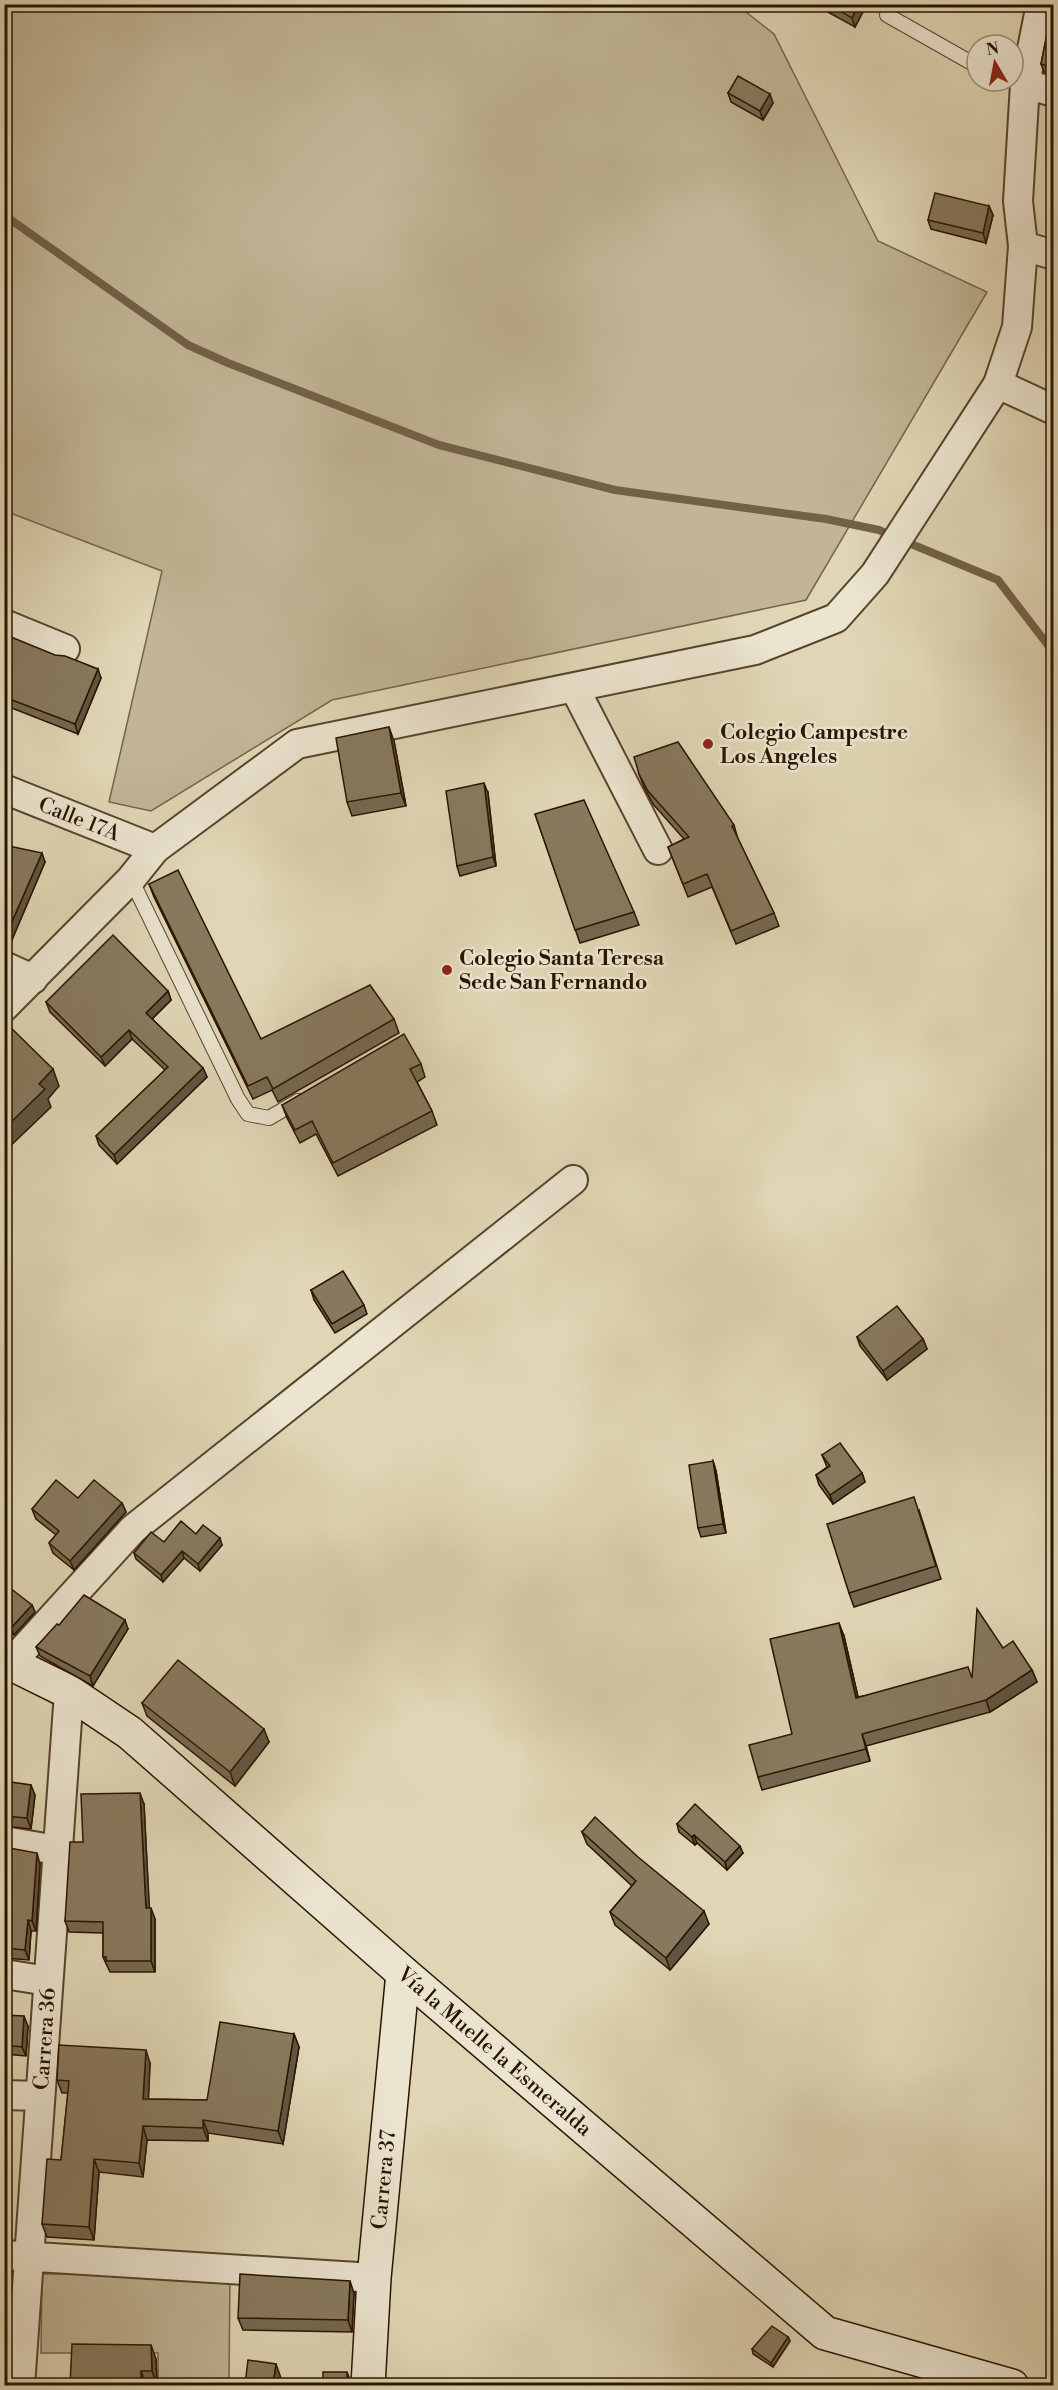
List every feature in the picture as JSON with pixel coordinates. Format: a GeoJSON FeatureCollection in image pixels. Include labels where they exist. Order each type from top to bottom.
{"type":"FeatureCollection","features":[{"type":"Feature","properties":{"kind":"street"},"geometry":{"type":"LineString","coordinates":[[1025,61],[1041,4]]}},
{"type":"Feature","properties":{"kind":"street"},"geometry":{"type":"LineString","coordinates":[[1025,84],[1053,92]]}},
{"type":"Feature","properties":{"kind":"street"},"geometry":{"type":"LineString","coordinates":[[4,1007],[131,879],[155,849],[297,744],[575,689],[755,650],[836,618],[875,574],[998,384],[1017,327],[1023,246],[1018,201],[1019,93]]}},
{"type":"Feature","properties":{"kind":"street"},"geometry":{"type":"LineString","coordinates":[[1023,246],[1053,255]]}},
{"type":"Feature","properties":{"kind":"street"},"geometry":{"type":"LineString","coordinates":[[998,384],[1053,410]]}},
{"type":"Feature","properties":{"kind":"street"},"geometry":{"type":"LineString","coordinates":[[4,624],[65,649]]}},
{"type":"Feature","properties":{"kind":"street"},"geometry":{"type":"LineString","coordinates":[[575,689],[658,850]]}},
{"type":"Feature","properties":{"kind":"street","name":"Calle 17A"},"geometry":{"type":"LineString","coordinates":[[4,789],[155,849]]}},
{"type":"Feature","properties":{"kind":"street"},"geometry":{"type":"LineString","coordinates":[[4,966],[33,979]]}},
{"type":"Feature","properties":{"kind":"street"},"geometry":{"type":"LineString","coordinates":[[7,1662],[133,1529],[573,1180]]}},
{"type":"Feature","properties":{"kind":"street","name":"Vía la Muelle la Esmeralda"},"geometry":{"type":"LineString","coordinates":[[7,1662],[69,1692],[130,1733],[403,1973],[825,2333],[1012,2385]]}},
{"type":"Feature","properties":{"kind":"street","name":"Carrera 36"},"geometry":{"type":"LineString","coordinates":[[20,2385],[16,2256],[40,2096],[69,1692]]}},
{"type":"Feature","properties":{"kind":"street"},"geometry":{"type":"LineString","coordinates":[[4,1841],[57,1850]]}},
{"type":"Feature","properties":{"kind":"street","name":"Carrera 37"},"geometry":{"type":"LineString","coordinates":[[368,2385],[374,2278],[403,1973]]}},
{"type":"Feature","properties":{"kind":"street"},"geometry":{"type":"LineString","coordinates":[[4,1974],[48,1981]]}},
{"type":"Feature","properties":{"kind":"street"},"geometry":{"type":"LineString","coordinates":[[4,2095],[40,2096]]}},
{"type":"Feature","properties":{"kind":"street"},"geometry":{"type":"LineString","coordinates":[[16,2256],[374,2278]]}},
{"type":"Feature","properties":{"kind":"lane"},"geometry":{"type":"LineString","coordinates":[[887,15],[965,59]]}},
{"type":"Feature","properties":{"kind":"lane"},"geometry":{"type":"LineString","coordinates":[[131,879],[238,1099],[248,1114],[269,1118],[310,1094]]}},
{"type":"Feature","properties":{"kind":"shaded area"},"geometry":{"type":"Polygon","coordinates":[[[4,5],[737,5],[774,34],[878,241],[987,292],[806,600],[332,700],[151,811],[109,802],[162,571],[5,511],[4,5]]]}},
{"type":"Feature","properties":{"kind":"shaded area"},"geometry":{"type":"Polygon","coordinates":[[[230,2273],[229,2380],[158,2380],[158,2353],[41,2353],[42,2274],[230,2273]]]}},
{"type":"Feature","properties":{"kind":"building"},"geometry":{"type":"Polygon","coordinates":[[[828,4],[858,4],[852,18],[828,4]]]}},
{"type":"Feature","properties":{"kind":"building"},"geometry":{"type":"Polygon","coordinates":[[[1053,4],[1053,68],[1041,64],[1053,4]]]}},
{"type":"Feature","properties":{"kind":"building"},"geometry":{"type":"Polygon","coordinates":[[[738,76],[770,94],[760,111],[728,93],[738,76]]]}},
{"type":"Feature","properties":{"kind":"building"},"geometry":{"type":"Polygon","coordinates":[[[935,193],[989,206],[983,233],[928,220],[935,193]]]}},
{"type":"Feature","properties":{"kind":"building"},"geometry":{"type":"Polygon","coordinates":[[[1053,439],[1053,456],[1048,454],[1053,439]]]}},
{"type":"Feature","properties":{"kind":"building"},"geometry":{"type":"Polygon","coordinates":[[[11,637],[98,669],[75,724],[4,697],[4,653],[11,637]]]}},
{"type":"Feature","properties":{"kind":"building"},"geometry":{"type":"Polygon","coordinates":[[[389,727],[401,793],[347,802],[336,738],[389,727]]]}},
{"type":"Feature","properties":{"kind":"building"},"geometry":{"type":"Polygon","coordinates":[[[678,742],[734,825],[732,826],[774,913],[731,931],[707,874],[683,884],[668,847],[689,837],[648,791],[639,774],[634,757],[678,742]]]}},
{"type":"Feature","properties":{"kind":"building"},"geometry":{"type":"Polygon","coordinates":[[[484,783],[493,857],[457,866],[446,791],[484,783]]]}},
{"type":"Feature","properties":{"kind":"building"},"geometry":{"type":"Polygon","coordinates":[[[584,800],[634,912],[575,930],[535,814],[584,800]]]}},
{"type":"Feature","properties":{"kind":"building"},"geometry":{"type":"Polygon","coordinates":[[[4,845],[42,853],[7,933],[4,932],[4,845]]]}},
{"type":"Feature","properties":{"kind":"building"},"geometry":{"type":"Polygon","coordinates":[[[178,870],[261,1039],[370,985],[394,1019],[273,1089],[267,1077],[248,1086],[149,884],[178,870]]]}},
{"type":"Feature","properties":{"kind":"building"},"geometry":{"type":"Polygon","coordinates":[[[113,935],[168,991],[146,1013],[203,1068],[114,1155],[96,1136],[168,1067],[129,1030],[101,1057],[46,1002],[113,935]]]}},
{"type":"Feature","properties":{"kind":"building"},"geometry":{"type":"Polygon","coordinates":[[[5,1022],[53,1069],[39,1084],[45,1089],[4,1129],[5,1022]]]}},
{"type":"Feature","properties":{"kind":"building"},"geometry":{"type":"Polygon","coordinates":[[[404,1034],[421,1064],[410,1069],[432,1111],[333,1163],[312,1121],[295,1130],[282,1105],[404,1034]]]}},
{"type":"Feature","properties":{"kind":"building"},"geometry":{"type":"Polygon","coordinates":[[[343,1271],[364,1305],[332,1324],[311,1290],[343,1271]]]}},
{"type":"Feature","properties":{"kind":"building"},"geometry":{"type":"Polygon","coordinates":[[[897,1306],[923,1339],[883,1371],[857,1337],[897,1306]]]}},
{"type":"Feature","properties":{"kind":"building"},"geometry":{"type":"Polygon","coordinates":[[[840,1443],[862,1473],[830,1495],[816,1475],[830,1466],[822,1455],[840,1443]]]}},
{"type":"Feature","properties":{"kind":"building"},"geometry":{"type":"Polygon","coordinates":[[[713,1461],[723,1524],[698,1528],[689,1465],[713,1461]]]}},
{"type":"Feature","properties":{"kind":"building"},"geometry":{"type":"Polygon","coordinates":[[[56,1480],[78,1498],[94,1480],[122,1503],[70,1561],[49,1543],[59,1531],[32,1509],[56,1480]]]}},
{"type":"Feature","properties":{"kind":"building"},"geometry":{"type":"Polygon","coordinates":[[[914,1497],[936,1566],[849,1593],[827,1524],[914,1497]]]}},
{"type":"Feature","properties":{"kind":"building"},"geometry":{"type":"Polygon","coordinates":[[[181,1521],[196,1534],[203,1525],[220,1538],[198,1564],[182,1551],[161,1575],[134,1553],[151,1532],[164,1542],[181,1521]]]}},
{"type":"Feature","properties":{"kind":"building"},"geometry":{"type":"Polygon","coordinates":[[[5,1584],[32,1605],[11,1628],[4,1622],[5,1584]]]}},
{"type":"Feature","properties":{"kind":"building"},"geometry":{"type":"Polygon","coordinates":[[[84,1595],[125,1620],[90,1676],[36,1647],[57,1624],[59,1625],[84,1595]]]}},
{"type":"Feature","properties":{"kind":"building"},"geometry":{"type":"Polygon","coordinates":[[[977,1609],[1003,1648],[1013,1641],[1032,1670],[986,1700],[862,1734],[866,1749],[758,1777],[749,1745],[792,1734],[770,1639],[839,1623],[856,1698],[968,1667],[972,1678],[977,1609]]]}},
{"type":"Feature","properties":{"kind":"building"},"geometry":{"type":"Polygon","coordinates":[[[178,1660],[264,1729],[230,1772],[142,1703],[178,1660]]]}},
{"type":"Feature","properties":{"kind":"building"},"geometry":{"type":"Polygon","coordinates":[[[4,1781],[31,1785],[27,1818],[4,1816],[4,1781]]]}},
{"type":"Feature","properties":{"kind":"building"},"geometry":{"type":"Polygon","coordinates":[[[140,1793],[146,1908],[151,1908],[151,1961],[106,1961],[106,1957],[103,1957],[103,1922],[65,1921],[70,1842],[83,1842],[81,1794],[140,1793]]]}},
{"type":"Feature","properties":{"kind":"building"},"geometry":{"type":"Polygon","coordinates":[[[695,1804],[740,1846],[725,1862],[694,1835],[692,1837],[677,1824],[695,1804]]]}},
{"type":"Feature","properties":{"kind":"building"},"geometry":{"type":"Polygon","coordinates":[[[595,1817],[638,1857],[704,1911],[666,1958],[610,1912],[636,1881],[582,1832],[595,1817]]]}},
{"type":"Feature","properties":{"kind":"building"},"geometry":{"type":"Polygon","coordinates":[[[4,1847],[37,1853],[32,1921],[28,1920],[25,1950],[4,1948],[4,1847]]]}},
{"type":"Feature","properties":{"kind":"building"},"geometry":{"type":"Polygon","coordinates":[[[4,2015],[24,2016],[22,2047],[4,2045],[4,2015]]]}},
{"type":"Feature","properties":{"kind":"building"},"geometry":{"type":"Polygon","coordinates":[[[220,2022],[294,2034],[278,2131],[203,2120],[203,2128],[143,2126],[139,2163],[94,2159],[89,2227],[42,2224],[47,2159],[61,2160],[69,2081],[57,2080],[59,2045],[146,2050],[143,2099],[207,2100],[220,2022]]]}},
{"type":"Feature","properties":{"kind":"building"},"geometry":{"type":"Polygon","coordinates":[[[4,2101],[7,2101],[7,2128],[4,2127],[4,2101]]]}},
{"type":"Feature","properties":{"kind":"building"},"geometry":{"type":"Polygon","coordinates":[[[240,2274],[350,2281],[348,2320],[238,2318],[240,2274]]]}},
{"type":"Feature","properties":{"kind":"building"},"geometry":{"type":"Polygon","coordinates":[[[772,2326],[788,2337],[771,2363],[752,2349],[772,2326]]]}},
{"type":"Feature","properties":{"kind":"building"},"geometry":{"type":"Polygon","coordinates":[[[72,2344],[151,2345],[152,2371],[141,2371],[141,2385],[70,2385],[72,2344]]]}},
{"type":"Feature","properties":{"kind":"building"},"geometry":{"type":"Polygon","coordinates":[[[248,2360],[276,2364],[273,2385],[245,2385],[248,2360]]]}},
{"type":"Feature","properties":{"kind":"building"},"geometry":{"type":"Polygon","coordinates":[[[323,2372],[347,2372],[347,2385],[323,2385],[323,2372]]]}},
{"type":"Feature","properties":{"kind":"waterway"},"geometry":{"type":"LineString","coordinates":[[4,215],[188,345],[228,363],[439,445],[615,490],[826,519],[879,530],[892,536]]}},
{"type":"Feature","properties":{"kind":"waterway"},"geometry":{"type":"LineString","coordinates":[[904,541],[998,580],[1054,653]]}},
{"type":"Feature","properties":{"kind":"place","name":"Colegio Campestre Los Angeles"},"geometry":{"type":"Point","coordinates":[708,744]}},
{"type":"Feature","properties":{"kind":"place","name":"Colegio Santa Teresa Sede San Fernando"},"geometry":{"type":"Point","coordinates":[447,970]}}]}
